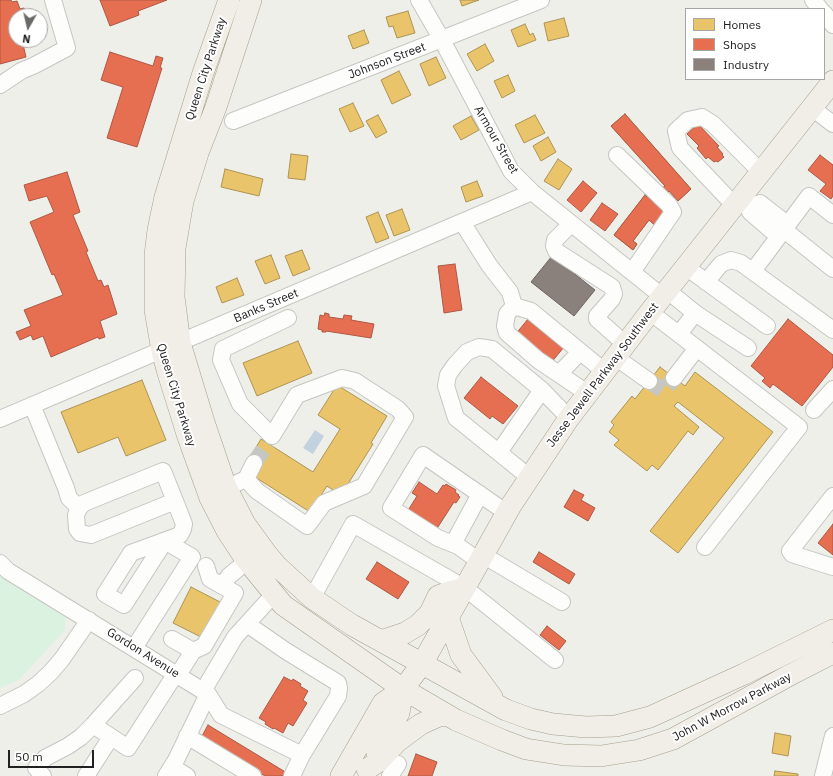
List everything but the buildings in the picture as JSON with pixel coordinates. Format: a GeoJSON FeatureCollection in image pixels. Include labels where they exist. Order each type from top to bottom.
{"type":"FeatureCollection","features":[{"type":"Feature","properties":{"kind":"main road","name":"Queen City Parkway"},"geometry":{"type":"LineString","coordinates":[[229,0],[204,73],[165,197],[158,230],[155,255],[155,310],[171,347],[188,437],[217,491],[245,524],[266,553],[292,580],[312,598],[352,624],[422,664]]}},
{"type":"Feature","properties":{"kind":"main road","name":"Queen City Parkway"},"geometry":{"type":"LineString","coordinates":[[171,347],[175,248],[180,216],[198,153],[216,107],[251,0]]}},
{"type":"Feature","properties":{"kind":"main road","name":"Jesse Jewell Parkway Southwest"},"geometry":{"type":"LineString","coordinates":[[341,776],[383,703],[403,689],[422,664],[507,512],[568,418],[686,267],[742,203],[761,172],[833,81]]}},
{"type":"Feature","properties":{"kind":"main road","name":"Queen City Parkway"},"geometry":{"type":"LineString","coordinates":[[217,491],[227,531],[247,561],[283,605],[403,689]]}},
{"type":"Feature","properties":{"kind":"main road"},"geometry":{"type":"LineString","coordinates":[[381,641],[405,633],[418,625],[430,613],[438,596],[464,588]]}},
{"type":"Feature","properties":{"kind":"main road"},"geometry":{"type":"LineString","coordinates":[[448,617],[460,655],[499,705]]}},
{"type":"Feature","properties":{"kind":"main road","name":"John W Morrow Parkway"},"geometry":{"type":"LineString","coordinates":[[422,664],[506,710],[531,719],[553,724],[586,728],[616,726],[650,717],[744,674],[833,630]]}},
{"type":"Feature","properties":{"kind":"main road","name":"John W Morrow Parkway"},"geometry":{"type":"LineString","coordinates":[[403,689],[447,715],[502,740],[526,749],[564,755],[601,756],[639,750],[673,739],[790,675],[833,654]]}},
{"type":"Feature","properties":{"kind":"main road","name":"Jesse Jewell Parkway Southwest"},"geometry":{"type":"LineString","coordinates":[[365,773],[399,713],[403,689]]}},
{"type":"Feature","properties":{"kind":"main road"},"geometry":{"type":"LineString","coordinates":[[365,773],[398,741],[421,724],[439,716],[447,715]]}},
{"type":"Feature","properties":{"kind":"street"},"geometry":{"type":"LineString","coordinates":[[0,85],[21,71],[67,48],[54,0]]}},
{"type":"Feature","properties":{"kind":"street","name":"Armour Street"},"geometry":{"type":"LineString","coordinates":[[419,0],[442,40],[511,171],[532,192],[632,272],[660,300]]}},
{"type":"Feature","properties":{"kind":"street","name":"Johnson Street"},"geometry":{"type":"LineString","coordinates":[[233,121],[442,40],[537,0]]}},
{"type":"Feature","properties":{"kind":"street"},"geometry":{"type":"LineString","coordinates":[[813,0],[819,8]]}},
{"type":"Feature","properties":{"kind":"street"},"geometry":{"type":"LineString","coordinates":[[825,14],[833,25]]}},
{"type":"Feature","properties":{"kind":"street"},"geometry":{"type":"LineString","coordinates":[[812,108],[833,124]]}},
{"type":"Feature","properties":{"kind":"street"},"geometry":{"type":"LineString","coordinates":[[761,172],[713,124],[702,117],[688,120],[676,132],[680,148],[742,203],[760,203],[782,220],[783,229],[833,269]]}},
{"type":"Feature","properties":{"kind":"street"},"geometry":{"type":"LineString","coordinates":[[617,155],[669,205],[673,212],[632,272]]}},
{"type":"Feature","properties":{"kind":"street","name":"Banks Street"},"geometry":{"type":"LineString","coordinates":[[0,419],[532,192]]}},
{"type":"Feature","properties":{"kind":"street"},"geometry":{"type":"LineString","coordinates":[[753,271],[809,196],[833,214]]}},
{"type":"Feature","properties":{"kind":"street"},"geometry":{"type":"LineString","coordinates":[[462,222],[489,265],[510,292],[514,306]]}},
{"type":"Feature","properties":{"kind":"street"},"geometry":{"type":"LineString","coordinates":[[571,224],[555,240],[554,246],[556,251],[612,287],[614,294],[612,299],[597,316],[615,357]]}},
{"type":"Feature","properties":{"kind":"street"},"geometry":{"type":"LineString","coordinates":[[706,282],[721,264],[731,260],[741,263],[833,330]]}},
{"type":"Feature","properties":{"kind":"street"},"geometry":{"type":"LineString","coordinates":[[686,267],[767,326]]}},
{"type":"Feature","properties":{"kind":"street"},"geometry":{"type":"LineString","coordinates":[[660,300],[695,313],[748,348]]}},
{"type":"Feature","properties":{"kind":"street"},"geometry":{"type":"LineString","coordinates":[[660,300],[679,334],[799,427],[705,547]]}},
{"type":"Feature","properties":{"kind":"street"},"geometry":{"type":"LineString","coordinates":[[514,306],[531,311],[580,352],[615,357],[649,381]]}},
{"type":"Feature","properties":{"kind":"street"},"geometry":{"type":"LineString","coordinates":[[514,306],[507,314],[505,326],[507,333],[538,360],[587,393]]}},
{"type":"Feature","properties":{"kind":"street"},"geometry":{"type":"LineString","coordinates":[[679,334],[695,313]]}},
{"type":"Feature","properties":{"kind":"street"},"geometry":{"type":"LineString","coordinates":[[246,479],[257,491],[307,526],[324,503],[364,486],[405,417],[398,409],[355,381],[342,378],[297,395],[270,439],[240,404],[221,360],[223,349],[288,318]]}},
{"type":"Feature","properties":{"kind":"street"},"geometry":{"type":"LineString","coordinates":[[529,477],[456,418],[446,386],[448,375],[467,352],[479,347],[492,349],[542,390],[568,418]]}},
{"type":"Feature","properties":{"kind":"street"},"geometry":{"type":"LineString","coordinates":[[674,378],[697,348]]}},
{"type":"Feature","properties":{"kind":"street"},"geometry":{"type":"LineString","coordinates":[[559,374],[580,352]]}},
{"type":"Feature","properties":{"kind":"street"},"geometry":{"type":"LineString","coordinates":[[814,410],[833,389]]}},
{"type":"Feature","properties":{"kind":"street"},"geometry":{"type":"LineString","coordinates":[[498,452],[542,390]]}},
{"type":"Feature","properties":{"kind":"street"},"geometry":{"type":"LineString","coordinates":[[32,405],[69,498],[78,508]]}},
{"type":"Feature","properties":{"kind":"street"},"geometry":{"type":"LineString","coordinates":[[507,512],[423,455],[391,508],[438,538],[458,546],[562,602]]}},
{"type":"Feature","properties":{"kind":"street"},"geometry":{"type":"LineString","coordinates":[[217,491],[246,479],[254,463]]}},
{"type":"Feature","properties":{"kind":"street"},"geometry":{"type":"LineString","coordinates":[[134,648],[192,557],[164,541],[180,535],[184,524],[163,471],[84,503],[78,508],[76,515],[77,529],[80,533],[91,535],[174,501]]}},
{"type":"Feature","properties":{"kind":"street"},"geometry":{"type":"LineString","coordinates":[[453,544],[480,494]]}},
{"type":"Feature","properties":{"kind":"street"},"geometry":{"type":"LineString","coordinates":[[833,496],[790,551],[792,554],[833,567]]}},
{"type":"Feature","properties":{"kind":"street"},"geometry":{"type":"LineString","coordinates":[[312,598],[353,524],[464,588],[555,660]]}},
{"type":"Feature","properties":{"kind":"street"},"geometry":{"type":"LineString","coordinates":[[222,586],[229,576],[247,561]]}},
{"type":"Feature","properties":{"kind":"street","name":"Gordon Avenue"},"geometry":{"type":"LineString","coordinates":[[0,563],[8,571],[206,693]]}},
{"type":"Feature","properties":{"kind":"street"},"geometry":{"type":"LineString","coordinates":[[93,725],[128,748],[171,681],[178,675],[193,651],[204,646],[235,593],[210,579],[206,566]]}},
{"type":"Feature","properties":{"kind":"street"},"geometry":{"type":"LineString","coordinates":[[178,774],[188,736],[206,693],[235,637],[274,594]]}},
{"type":"Feature","properties":{"kind":"street"},"geometry":{"type":"LineString","coordinates":[[0,706],[24,694],[51,672],[62,659],[89,620]]}},
{"type":"Feature","properties":{"kind":"street"},"geometry":{"type":"LineString","coordinates":[[246,624],[338,683],[338,696],[302,755],[292,776]]}},
{"type":"Feature","properties":{"kind":"street"},"geometry":{"type":"LineString","coordinates":[[172,639],[193,651]]}},
{"type":"Feature","properties":{"kind":"street"},"geometry":{"type":"LineString","coordinates":[[43,776],[36,768],[45,758],[68,746],[81,737],[135,678]]}},
{"type":"Feature","properties":{"kind":"street"},"geometry":{"type":"LineString","coordinates":[[206,693],[221,715],[302,755]]}},
{"type":"Feature","properties":{"kind":"street"},"geometry":{"type":"LineString","coordinates":[[188,736],[253,776]]}},
{"type":"Feature","properties":{"kind":"street"},"geometry":{"type":"LineString","coordinates":[[824,776],[833,736]]}},
{"type":"Feature","properties":{"kind":"street"},"geometry":{"type":"LineString","coordinates":[[86,776],[111,737]]}},
{"type":"Feature","properties":{"kind":"green space"},"geometry":{"type":"Polygon","coordinates":[[[0,572],[66,615],[65,630],[19,680],[0,688],[0,572]]]}},
{"type":"Feature","properties":{"kind":"water"},"geometry":{"type":"Polygon","coordinates":[[[315,430],[324,436],[313,454],[303,448],[315,430]]]}},
{"type":"Feature","properties":{"kind":"tunnel"},"geometry":{"type":"LineString","coordinates":[[649,381],[664,391],[674,378]]}},
{"type":"Feature","properties":{"kind":"tunnel"},"geometry":{"type":"LineString","coordinates":[[254,463],[268,443]]}}]}
